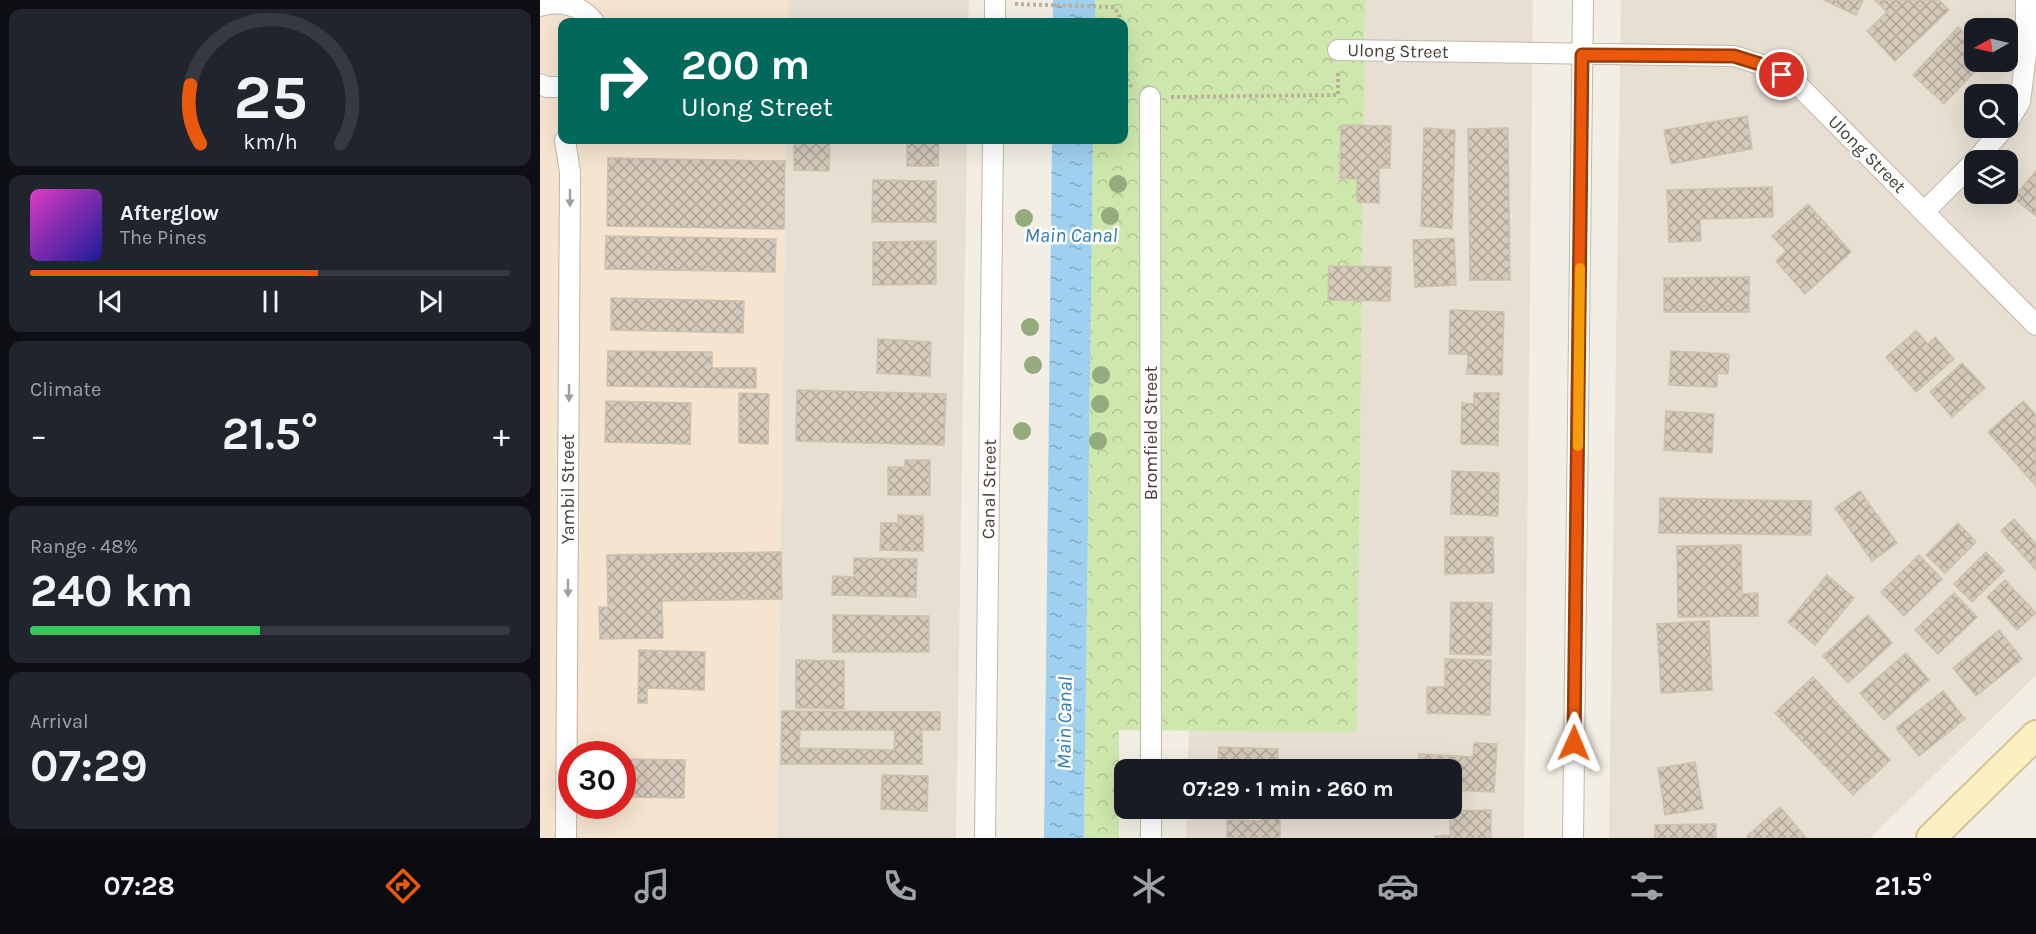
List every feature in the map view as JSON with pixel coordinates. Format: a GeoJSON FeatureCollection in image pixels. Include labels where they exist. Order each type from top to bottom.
{"type":"FeatureCollection","features":[{"type":"Feature","properties":{"kind":"street"},"geometry":{"type":"LineString","coordinates":[[995,0],[995,18]]}},
{"type":"Feature","properties":{"kind":"street"},"geometry":{"type":"LineString","coordinates":[[1573,838],[1583,0]]}},
{"type":"Feature","properties":{"kind":"street"},"geometry":{"type":"LineString","coordinates":[[2018,105],[2026,54],[2026,0]]}},
{"type":"Feature","properties":{"kind":"street"},"geometry":{"type":"LineString","coordinates":[[540,6],[561,1],[588,12]]}},
{"type":"Feature","properties":{"kind":"street","name":"Ulong Street"},"geometry":{"type":"LineString","coordinates":[[1338,58],[1734,56],[1766,66],[1798,85],[2036,324]]}},
{"type":"Feature","properties":{"kind":"street"},"geometry":{"type":"LineString","coordinates":[[540,84],[547,87],[558,87]]}},
{"type":"Feature","properties":{"kind":"street","name":"Bromfield Street"},"geometry":{"type":"LineString","coordinates":[[1150,97],[1151,759]]}},
{"type":"Feature","properties":{"kind":"street"},"geometry":{"type":"LineString","coordinates":[[1985,150],[1995,138]]}},
{"type":"Feature","properties":{"kind":"street","name":"Yambil Street"},"geometry":{"type":"LineString","coordinates":[[566,144],[570,172],[566,838]]}},
{"type":"Feature","properties":{"kind":"street","name":"Canal Street"},"geometry":{"type":"LineString","coordinates":[[985,838],[993,144]]}},
{"type":"Feature","properties":{"kind":"street"},"geometry":{"type":"LineString","coordinates":[[1925,211],[1964,172]]}},
{"type":"Feature","properties":{"kind":"street"},"geometry":{"type":"LineString","coordinates":[[1931,838],[2036,735]]}},
{"type":"Feature","properties":{"kind":"street"},"geometry":{"type":"LineString","coordinates":[[1151,819],[1151,838]]}},
{"type":"Feature","properties":{"kind":"path"},"geometry":{"type":"LineString","coordinates":[[1015,4],[1114,7],[1120,18]]}},
{"type":"Feature","properties":{"kind":"path"},"geometry":{"type":"LineString","coordinates":[[1128,82],[1132,89],[1143,96],[1150,97],[1338,95],[1338,58]]}},
{"type":"Feature","properties":{"kind":"shaded area"},"geometry":{"type":"Polygon","coordinates":[[[540,0],[788,0],[788,18],[558,18],[558,144],[786,144],[777,838],[540,838],[540,0]]]}},
{"type":"Feature","properties":{"kind":"shaded area"},"geometry":{"type":"Polygon","coordinates":[[[788,0],[969,0],[968,18],[788,18],[788,0]]]}},
{"type":"Feature","properties":{"kind":"shaded area"},"geometry":{"type":"Polygon","coordinates":[[[1365,0],[1533,0],[1524,838],[1186,838],[1187,819],[1462,819],[1462,759],[1188,759],[1189,730],[1357,732],[1365,0]]]}},
{"type":"Feature","properties":{"kind":"shaded area"},"geometry":{"type":"Polygon","coordinates":[[[1621,0],[2036,0],[2036,675],[1870,838],[1609,838],[1621,0]]]}},
{"type":"Feature","properties":{"kind":"shaded area"},"geometry":{"type":"Polygon","coordinates":[[[786,144],[967,144],[956,838],[777,838],[786,144]]]}},
{"type":"Feature","properties":{"kind":"green space"},"geometry":{"type":"Polygon","coordinates":[[[1095,0],[1365,0],[1357,732],[1119,730],[1119,759],[1114,759],[1114,819],[1119,819],[1119,838],[1084,838],[1093,144],[1128,144],[1128,18],[1095,18],[1095,0]]]}},
{"type":"Feature","properties":{"kind":"water"},"geometry":{"type":"Polygon","coordinates":[[[1053,0],[1095,0],[1095,18],[1053,18],[1053,0]]]}},
{"type":"Feature","properties":{"kind":"water","name":"Main Canal"},"geometry":{"type":"Polygon","coordinates":[[[1052,144],[1093,144],[1084,838],[1044,838],[1052,144]]]}},
{"type":"Feature","properties":{"kind":"building"},"geometry":{"type":"Polygon","coordinates":[[[1824,0],[1863,0],[1856,15],[1824,0]]]}},
{"type":"Feature","properties":{"kind":"building"},"geometry":{"type":"Polygon","coordinates":[[[1875,0],[1939,0],[1949,10],[1895,61],[1867,31],[1887,12],[1875,0]]]}},
{"type":"Feature","properties":{"kind":"building"},"geometry":{"type":"Polygon","coordinates":[[[1958,27],[1964,33],[1964,72],[1974,72],[1944,104],[1913,75],[1958,27]]]}},
{"type":"Feature","properties":{"kind":"building"},"geometry":{"type":"Polygon","coordinates":[[[1747,116],[1752,149],[1671,164],[1664,130],[1747,116]]]}},
{"type":"Feature","properties":{"kind":"building"},"geometry":{"type":"Polygon","coordinates":[[[1341,125],[1391,126],[1390,168],[1379,168],[1379,203],[1357,202],[1357,179],[1340,178],[1341,125]]]}},
{"type":"Feature","properties":{"kind":"building"},"geometry":{"type":"Polygon","coordinates":[[[1424,128],[1455,130],[1452,229],[1421,226],[1424,128]]]}},
{"type":"Feature","properties":{"kind":"building"},"geometry":{"type":"Polygon","coordinates":[[[1508,128],[1510,280],[1470,280],[1468,129],[1508,128]]]}},
{"type":"Feature","properties":{"kind":"building"},"geometry":{"type":"Polygon","coordinates":[[[794,144],[830,144],[829,171],[794,170],[794,144]]]}},
{"type":"Feature","properties":{"kind":"building"},"geometry":{"type":"Polygon","coordinates":[[[907,144],[939,144],[938,166],[907,166],[907,144]]]}},
{"type":"Feature","properties":{"kind":"building"},"geometry":{"type":"Polygon","coordinates":[[[608,158],[785,161],[784,229],[607,226],[608,158]]]}},
{"type":"Feature","properties":{"kind":"building"},"geometry":{"type":"Polygon","coordinates":[[[2036,171],[2036,216],[2018,202],[2018,192],[2036,171]]]}},
{"type":"Feature","properties":{"kind":"building"},"geometry":{"type":"Polygon","coordinates":[[[873,180],[936,181],[936,222],[872,222],[873,180]]]}},
{"type":"Feature","properties":{"kind":"building"},"geometry":{"type":"Polygon","coordinates":[[[1772,187],[1773,217],[1700,219],[1701,241],[1669,242],[1667,190],[1772,187]]]}},
{"type":"Feature","properties":{"kind":"building"},"geometry":{"type":"Polygon","coordinates":[[[1808,204],[1851,252],[1805,294],[1776,261],[1786,251],[1772,236],[1808,204]]]}},
{"type":"Feature","properties":{"kind":"building"},"geometry":{"type":"Polygon","coordinates":[[[606,236],[776,239],[775,272],[605,269],[606,236]]]}},
{"type":"Feature","properties":{"kind":"building"},"geometry":{"type":"Polygon","coordinates":[[[1454,238],[1456,285],[1415,287],[1413,240],[1454,238]]]}},
{"type":"Feature","properties":{"kind":"building"},"geometry":{"type":"Polygon","coordinates":[[[936,241],[936,284],[873,285],[873,242],[936,241]]]}},
{"type":"Feature","properties":{"kind":"building"},"geometry":{"type":"Polygon","coordinates":[[[1329,266],[1391,267],[1390,301],[1328,300],[1329,266]]]}},
{"type":"Feature","properties":{"kind":"building"},"geometry":{"type":"Polygon","coordinates":[[[1749,277],[1749,312],[1664,312],[1664,278],[1749,277]]]}},
{"type":"Feature","properties":{"kind":"building"},"geometry":{"type":"Polygon","coordinates":[[[611,298],[744,301],[743,333],[611,330],[611,298]]]}},
{"type":"Feature","properties":{"kind":"building"},"geometry":{"type":"Polygon","coordinates":[[[1450,310],[1504,312],[1502,375],[1467,374],[1468,354],[1449,354],[1450,310]]]}},
{"type":"Feature","properties":{"kind":"building"},"geometry":{"type":"Polygon","coordinates":[[[1916,331],[1928,344],[1935,337],[1954,359],[1916,392],[1886,357],[1916,331]]]}},
{"type":"Feature","properties":{"kind":"building"},"geometry":{"type":"Polygon","coordinates":[[[878,339],[931,342],[930,376],[877,373],[878,339]]]}},
{"type":"Feature","properties":{"kind":"building"},"geometry":{"type":"Polygon","coordinates":[[[608,351],[712,352],[712,368],[756,368],[756,388],[607,386],[608,351]]]}},
{"type":"Feature","properties":{"kind":"building"},"geometry":{"type":"Polygon","coordinates":[[[1671,351],[1729,354],[1728,374],[1717,373],[1717,387],[1669,385],[1671,351]]]}},
{"type":"Feature","properties":{"kind":"building"},"geometry":{"type":"Polygon","coordinates":[[[1962,363],[1985,388],[1952,417],[1930,392],[1962,363]]]}},
{"type":"Feature","properties":{"kind":"building"},"geometry":{"type":"Polygon","coordinates":[[[797,390],[946,394],[944,445],[796,441],[797,390]]]}},
{"type":"Feature","properties":{"kind":"building"},"geometry":{"type":"Polygon","coordinates":[[[739,393],[769,394],[768,444],[739,443],[739,393]]]}},
{"type":"Feature","properties":{"kind":"building"},"geometry":{"type":"Polygon","coordinates":[[[1474,393],[1499,393],[1498,445],[1461,444],[1462,403],[1474,404],[1474,393]]]}},
{"type":"Feature","properties":{"kind":"building"},"geometry":{"type":"Polygon","coordinates":[[[606,401],[691,403],[690,444],[605,442],[606,401]]]}},
{"type":"Feature","properties":{"kind":"building"},"geometry":{"type":"Polygon","coordinates":[[[2023,401],[2036,415],[2036,486],[1988,432],[2023,401]]]}},
{"type":"Feature","properties":{"kind":"building"},"geometry":{"type":"Polygon","coordinates":[[[1666,411],[1714,414],[1712,453],[1664,450],[1666,411]]]}},
{"type":"Feature","properties":{"kind":"building"},"geometry":{"type":"Polygon","coordinates":[[[905,460],[930,460],[930,495],[888,495],[888,467],[905,467],[905,460]]]}},
{"type":"Feature","properties":{"kind":"building"},"geometry":{"type":"Polygon","coordinates":[[[1452,471],[1499,473],[1498,516],[1451,514],[1452,471]]]}},
{"type":"Feature","properties":{"kind":"building"},"geometry":{"type":"Polygon","coordinates":[[[1860,491],[1897,543],[1872,561],[1835,508],[1860,491]]]}},
{"type":"Feature","properties":{"kind":"building"},"geometry":{"type":"Polygon","coordinates":[[[1660,498],[1811,501],[1811,535],[1659,533],[1660,498]]]}},
{"type":"Feature","properties":{"kind":"building"},"geometry":{"type":"Polygon","coordinates":[[[898,515],[923,516],[923,551],[880,550],[881,523],[898,523],[898,515]]]}},
{"type":"Feature","properties":{"kind":"building"},"geometry":{"type":"Polygon","coordinates":[[[2014,519],[2036,544],[2036,570],[2001,531],[2014,519]]]}},
{"type":"Feature","properties":{"kind":"building"},"geometry":{"type":"Polygon","coordinates":[[[1958,523],[1976,542],[1945,573],[1926,555],[1958,523]]]}},
{"type":"Feature","properties":{"kind":"building"},"geometry":{"type":"Polygon","coordinates":[[[1445,537],[1493,537],[1494,573],[1445,574],[1445,537]]]}},
{"type":"Feature","properties":{"kind":"building"},"geometry":{"type":"Polygon","coordinates":[[[1741,545],[1742,594],[1758,593],[1758,616],[1678,617],[1677,546],[1741,545]]]}},
{"type":"Feature","properties":{"kind":"building"},"geometry":{"type":"Polygon","coordinates":[[[781,552],[782,599],[662,601],[663,638],[600,639],[599,607],[608,607],[607,555],[781,552]]]}},
{"type":"Feature","properties":{"kind":"building"},"geometry":{"type":"Polygon","coordinates":[[[1986,552],[2004,571],[1972,602],[1954,584],[1986,552]]]}},
{"type":"Feature","properties":{"kind":"building"},"geometry":{"type":"Polygon","coordinates":[[[1919,555],[1942,579],[1904,616],[1881,592],[1919,555]]]}},
{"type":"Feature","properties":{"kind":"building"},"geometry":{"type":"Polygon","coordinates":[[[854,558],[917,559],[916,597],[832,595],[833,576],[854,577],[854,558]]]}},
{"type":"Feature","properties":{"kind":"building"},"geometry":{"type":"Polygon","coordinates":[[[1827,575],[1854,598],[1815,645],[1788,622],[1827,575]]]}},
{"type":"Feature","properties":{"kind":"building"},"geometry":{"type":"Polygon","coordinates":[[[2005,580],[2036,613],[2017,630],[1987,597],[2005,580]]]}},
{"type":"Feature","properties":{"kind":"building"},"geometry":{"type":"Polygon","coordinates":[[[1954,593],[1977,617],[1938,654],[1915,630],[1954,593]]]}},
{"type":"Feature","properties":{"kind":"building"},"geometry":{"type":"Polygon","coordinates":[[[1451,602],[1492,603],[1491,655],[1450,654],[1451,602]]]}},
{"type":"Feature","properties":{"kind":"building"},"geometry":{"type":"Polygon","coordinates":[[[833,615],[929,616],[929,652],[833,652],[833,615]]]}},
{"type":"Feature","properties":{"kind":"building"},"geometry":{"type":"Polygon","coordinates":[[[1868,615],[1892,643],[1848,683],[1823,656],[1868,615]]]}},
{"type":"Feature","properties":{"kind":"building"},"geometry":{"type":"Polygon","coordinates":[[[1709,621],[1712,690],[1661,693],[1657,624],[1709,621]]]}},
{"type":"Feature","properties":{"kind":"building"},"geometry":{"type":"Polygon","coordinates":[[[1999,630],[2022,659],[1976,696],[1953,668],[1999,630]]]}},
{"type":"Feature","properties":{"kind":"building"},"geometry":{"type":"Polygon","coordinates":[[[639,650],[705,652],[704,690],[647,688],[647,703],[638,703],[639,650]]]}},
{"type":"Feature","properties":{"kind":"building"},"geometry":{"type":"Polygon","coordinates":[[[1906,653],[1929,680],[1884,720],[1860,693],[1906,653]]]}},
{"type":"Feature","properties":{"kind":"building"},"geometry":{"type":"Polygon","coordinates":[[[1445,659],[1491,660],[1490,715],[1427,713],[1427,687],[1445,687],[1445,659]]]}},
{"type":"Feature","properties":{"kind":"building"},"geometry":{"type":"Polygon","coordinates":[[[796,660],[844,661],[844,709],[796,708],[796,660]]]}},
{"type":"Feature","properties":{"kind":"building"},"geometry":{"type":"Polygon","coordinates":[[[1813,677],[1890,760],[1853,795],[1775,713],[1813,677]]]}},
{"type":"Feature","properties":{"kind":"building"},"geometry":{"type":"Polygon","coordinates":[[[1943,691],[1965,719],[1919,756],[1896,728],[1943,691]]]}},
{"type":"Feature","properties":{"kind":"building"},"geometry":{"type":"Polygon","coordinates":[[[782,711],[940,712],[940,730],[922,730],[922,764],[781,764],[782,711]],[[800,730],[799,748],[894,750],[895,730],[800,730]]]}},
{"type":"Feature","properties":{"kind":"building"},"geometry":{"type":"Polygon","coordinates":[[[1474,743],[1497,744],[1494,792],[1462,790],[1462,759],[1419,759],[1419,754],[1473,757],[1474,743]]]}},
{"type":"Feature","properties":{"kind":"building"},"geometry":{"type":"Polygon","coordinates":[[[1219,747],[1278,749],[1278,759],[1218,759],[1219,747]]]}},
{"type":"Feature","properties":{"kind":"building"},"geometry":{"type":"Polygon","coordinates":[[[636,759],[685,760],[684,798],[636,797],[636,759]]]}},
{"type":"Feature","properties":{"kind":"building"},"geometry":{"type":"Polygon","coordinates":[[[1695,762],[1703,809],[1665,815],[1658,768],[1695,762]]]}},
{"type":"Feature","properties":{"kind":"building"},"geometry":{"type":"Polygon","coordinates":[[[882,775],[928,776],[927,811],[881,809],[882,775]]]}},
{"type":"Feature","properties":{"kind":"building"},"geometry":{"type":"Polygon","coordinates":[[[1780,807],[1806,838],[1749,838],[1747,836],[1780,807]]]}},
{"type":"Feature","properties":{"kind":"building"},"geometry":{"type":"Polygon","coordinates":[[[1491,810],[1491,838],[1435,838],[1435,836],[1450,835],[1450,819],[1462,819],[1462,811],[1491,810]]]}},
{"type":"Feature","properties":{"kind":"building"},"geometry":{"type":"Polygon","coordinates":[[[1262,819],[1280,819],[1280,838],[1227,838],[1227,820],[1262,821],[1262,819]]]}},
{"type":"Feature","properties":{"kind":"building"},"geometry":{"type":"Polygon","coordinates":[[[1716,824],[1716,838],[1655,838],[1655,825],[1716,824]]]}},
{"type":"Feature","properties":{"kind":"slow traffic"},"geometry":{"type":"LineString","coordinates":[[1578,446],[1580,268]]}},
{"type":"Feature","properties":{"kind":"route"},"geometry":{"type":"LineString","coordinates":[[1574,743],[1582,55],[1734,56],[1766,66],[1782,75]]}}]}
